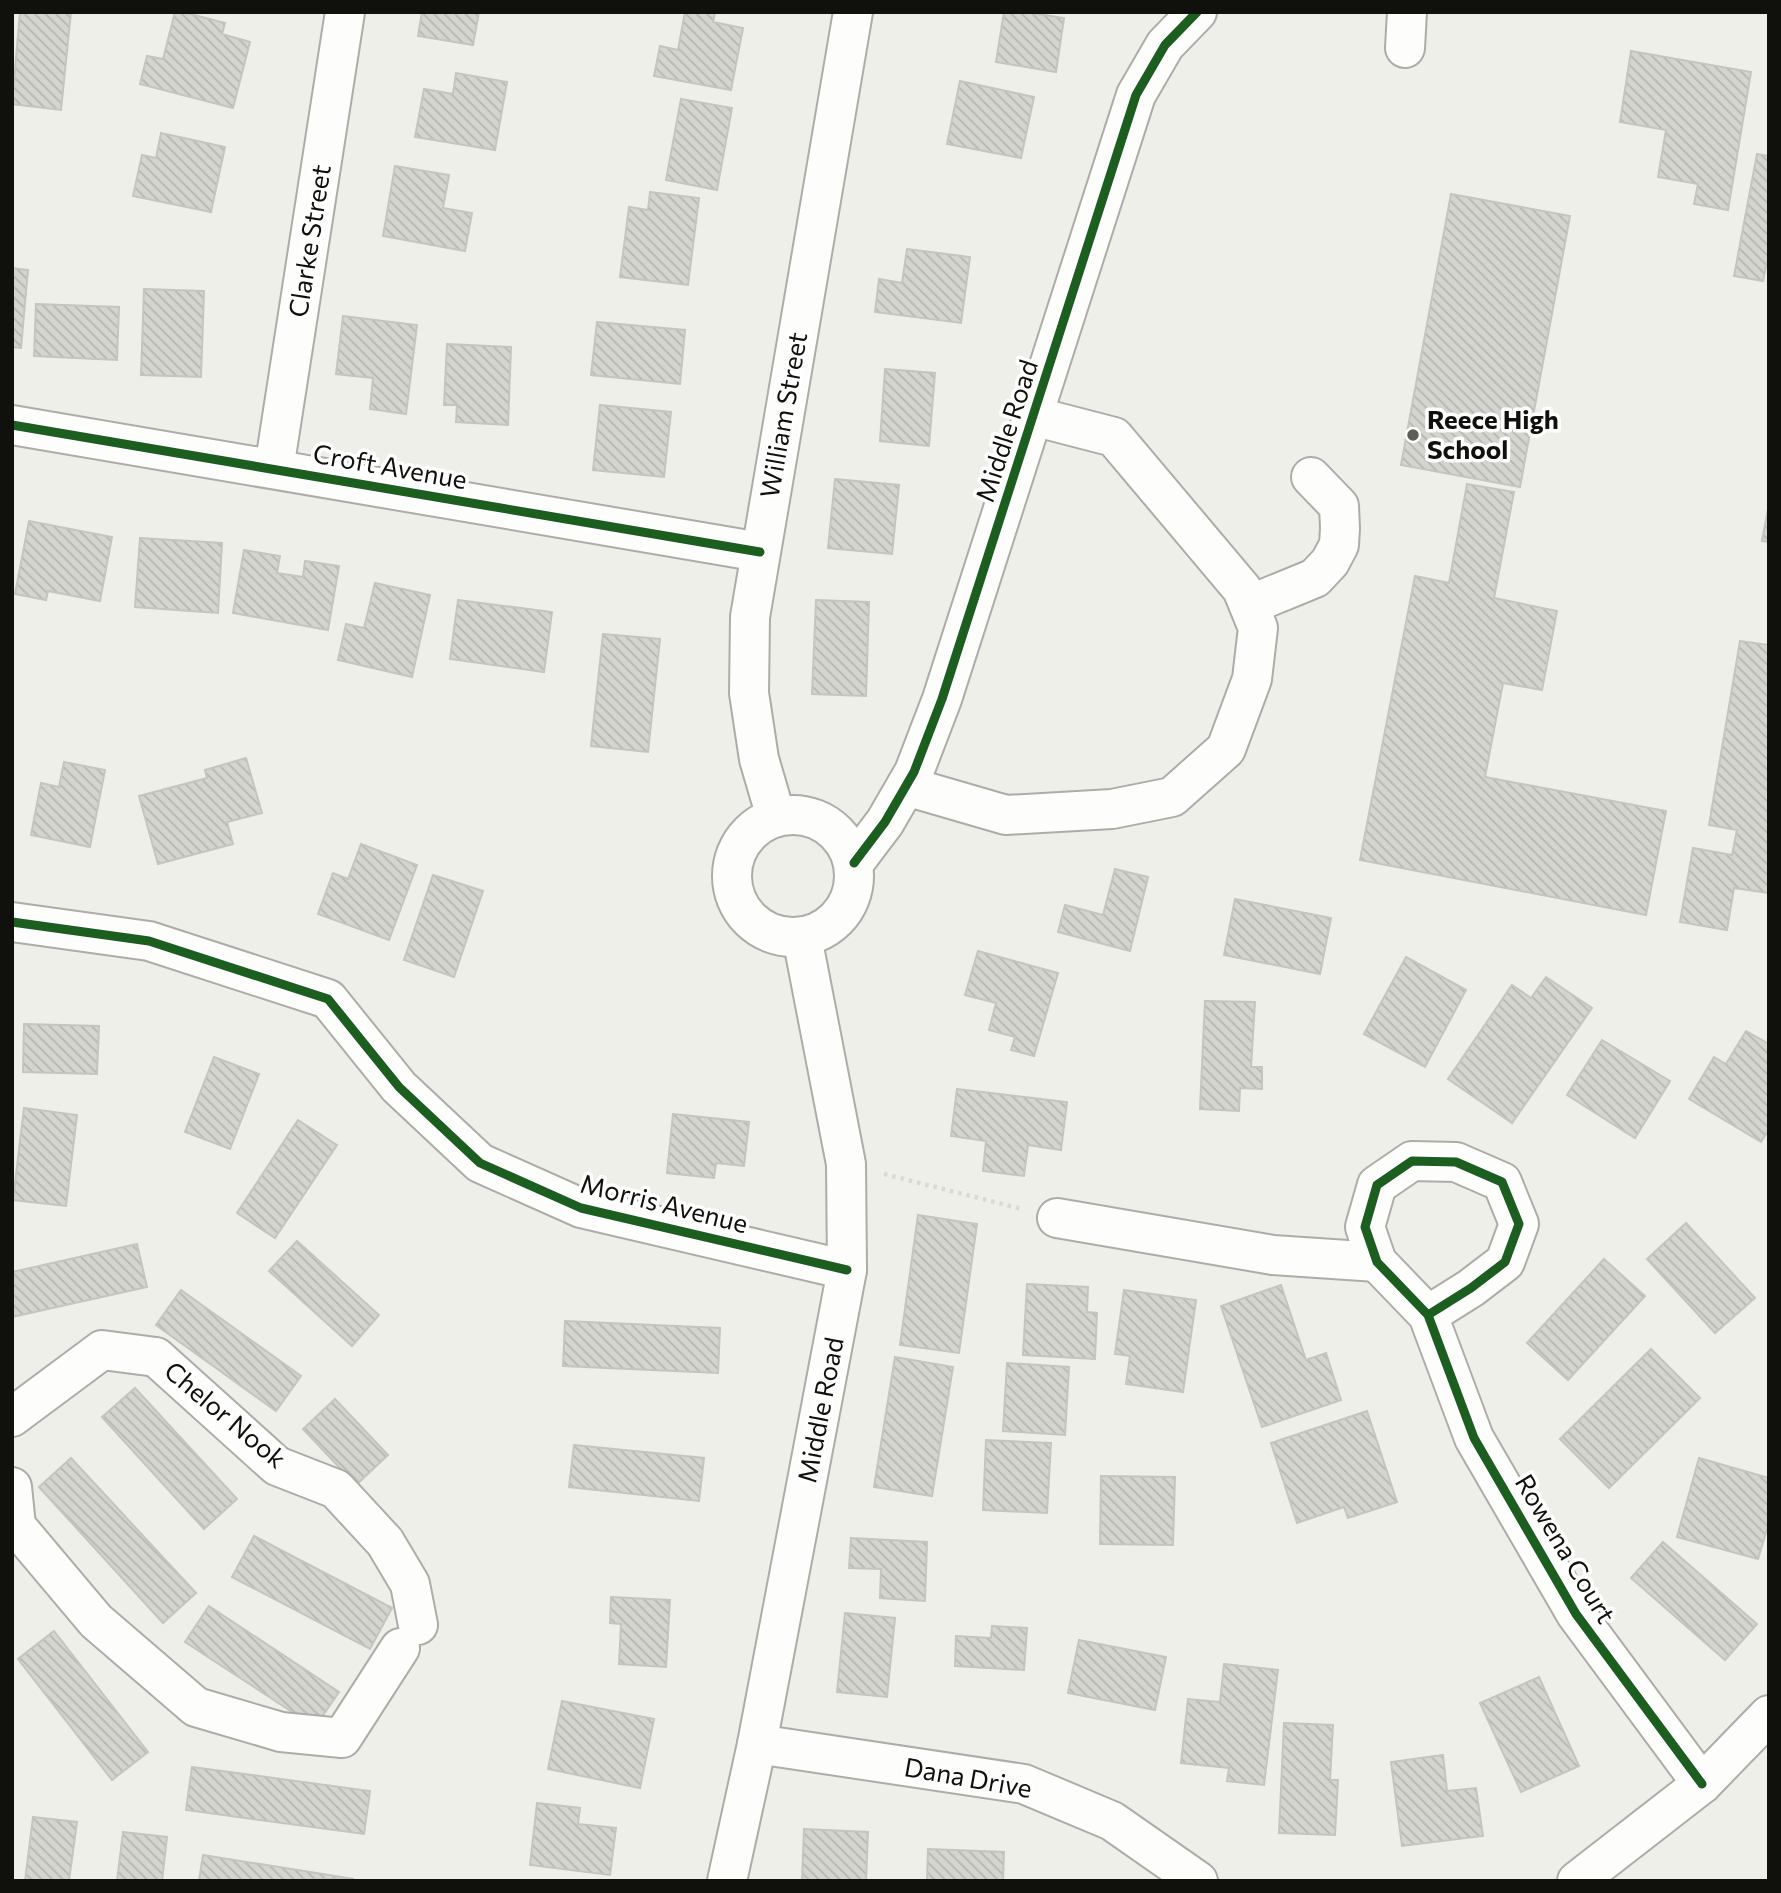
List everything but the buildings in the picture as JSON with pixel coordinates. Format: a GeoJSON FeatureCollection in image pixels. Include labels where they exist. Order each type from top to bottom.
{"type":"FeatureCollection","features":[{"type":"Feature","properties":{"kind":"street","name":"Clarke Street"},"geometry":{"type":"LineString","coordinates":[[274,469],[345,12]]}},
{"type":"Feature","properties":{"kind":"street","name":"William Street"},"geometry":{"type":"LineString","coordinates":[[776,817],[759,759],[749,693],[750,617],[853,12]]}},
{"type":"Feature","properties":{"kind":"street","name":"Middle Road"},"geometry":{"type":"LineString","coordinates":[[854,863],[885,822],[914,772],[952,669],[1136,95],[1165,45],[1197,12]]}},
{"type":"Feature","properties":{"kind":"street"},"geometry":{"type":"LineString","coordinates":[[906,786],[1006,816],[1112,809],[1172,797],[1226,749],[1252,678],[1258,628],[1242,589],[1114,436],[1034,416]]}},
{"type":"Feature","properties":{"kind":"street","name":"Croft Avenue"},"geometry":{"type":"LineString","coordinates":[[12,425],[760,552]]}},
{"type":"Feature","properties":{"kind":"street"},"geometry":{"type":"LineString","coordinates":[[1249,605],[1315,578],[1335,554],[1339,545],[1339,506],[1311,477]]}},
{"type":"Feature","properties":{"kind":"street"},"geometry":{"type":"LineString","coordinates":[[804,815],[831,827],[846,843],[854,863],[855,884],[848,905],[834,923],[802,937],[780,936],[761,929],[748,918],[737,900],[732,879],[734,858],[744,839],[757,827],[776,817],[804,815]]}},
{"type":"Feature","properties":{"kind":"street","name":"Morris Avenue"},"geometry":{"type":"LineString","coordinates":[[12,922],[149,941],[328,999],[399,1087],[480,1163],[582,1208],[847,1270]]}},
{"type":"Feature","properties":{"kind":"street","name":"Middle Road"},"geometry":{"type":"LineString","coordinates":[[727,1881],[757,1744],[847,1270],[846,1164],[802,937]]}},
{"type":"Feature","properties":{"kind":"street","name":"Rowena Court"},"geometry":{"type":"LineString","coordinates":[[1428,1315],[1471,1289],[1505,1262],[1519,1224],[1502,1182],[1456,1162],[1412,1161],[1377,1185],[1365,1227],[1377,1262],[1428,1315],[1474,1438],[1576,1614],[1702,1784]]}},
{"type":"Feature","properties":{"kind":"street"},"geometry":{"type":"LineString","coordinates":[[1056,1218],[1273,1255],[1377,1262]]}},
{"type":"Feature","properties":{"kind":"street","name":"Chelor Nook"},"geometry":{"type":"LineString","coordinates":[[12,1416],[102,1350],[156,1357],[277,1466],[336,1489],[385,1542],[410,1584],[409,1637],[342,1738],[281,1732],[197,1707],[96,1621],[16,1526],[12,1487]]}},
{"type":"Feature","properties":{"kind":"street"},"geometry":{"type":"LineString","coordinates":[[1577,1881],[1702,1784],[1769,1715]]}},
{"type":"Feature","properties":{"kind":"street","name":"Dana Drive"},"geometry":{"type":"LineString","coordinates":[[757,1744],[1024,1784],[1112,1821],[1192,1879]]}},
{"type":"Feature","properties":{"kind":"path"},"geometry":{"type":"LineString","coordinates":[[846,1164],[1056,1218]]}},
{"type":"Feature","properties":{"kind":"cycle path"},"geometry":{"type":"LineString","coordinates":[[854,863],[885,822],[914,772],[942,699],[1136,95],[1165,45],[1197,12]]}},
{"type":"Feature","properties":{"kind":"cycle path"},"geometry":{"type":"LineString","coordinates":[[12,425],[760,552]]}},
{"type":"Feature","properties":{"kind":"cycle path"},"geometry":{"type":"LineString","coordinates":[[12,922],[149,941],[328,999],[399,1087],[480,1163],[581,1208],[847,1270]]}},
{"type":"Feature","properties":{"kind":"cycle path"},"geometry":{"type":"LineString","coordinates":[[1428,1315],[1471,1288],[1505,1262],[1519,1224],[1502,1182],[1456,1162],[1412,1161],[1377,1185],[1365,1227],[1377,1262],[1428,1315],[1474,1438],[1576,1614],[1702,1784]]}},
{"type":"Feature","properties":{"kind":"place","name":"Reece High School"},"geometry":{"type":"Point","coordinates":[1413,435]}}]}
